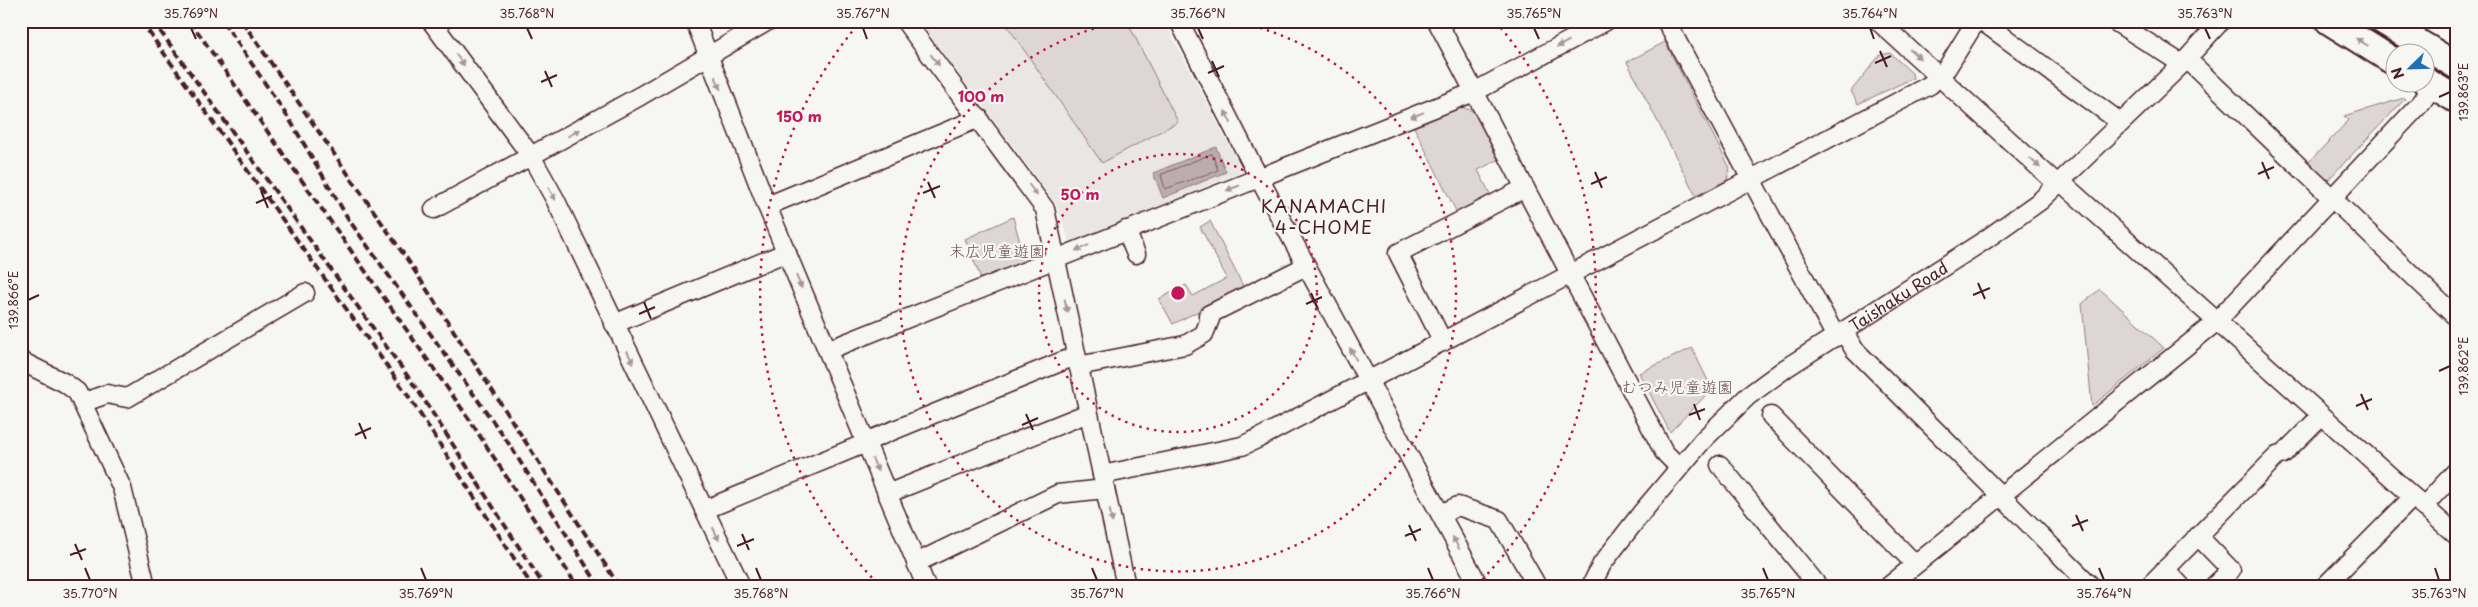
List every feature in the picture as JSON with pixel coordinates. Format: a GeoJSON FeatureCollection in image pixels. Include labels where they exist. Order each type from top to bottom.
{"type":"FeatureCollection","features":[{"type":"Feature","properties":{"kind":"highway"},"geometry":{"type":"LineString","coordinates":[[2329,21],[2386,57]]}},
{"type":"Feature","properties":{"kind":"highway"},"geometry":{"type":"LineString","coordinates":[[2383,21],[2457,66]]}},
{"type":"Feature","properties":{"kind":"highway"},"geometry":{"type":"LineString","coordinates":[[2436,88],[2457,100]]}},
{"type":"Feature","properties":{"kind":"street"},"geometry":{"type":"LineString","coordinates":[[431,21],[531,156],[555,199],[741,586]]}},
{"type":"Feature","properties":{"kind":"street"},"geometry":{"type":"LineString","coordinates":[[695,21],[767,206],[926,586]]}},
{"type":"Feature","properties":{"kind":"street"},"geometry":{"type":"LineString","coordinates":[[434,209],[708,58],[768,21]]}},
{"type":"Feature","properties":{"kind":"street"},"geometry":{"type":"LineString","coordinates":[[905,21],[1042,203],[1056,258],[1126,586]]}},
{"type":"Feature","properties":{"kind":"street"},"geometry":{"type":"LineString","coordinates":[[1179,21],[1259,178],[1479,586]]}},
{"type":"Feature","properties":{"kind":"street"},"geometry":{"type":"LineString","coordinates":[[1437,21],[1664,452],[1679,467]]}},
{"type":"Feature","properties":{"kind":"street"},"geometry":{"type":"LineString","coordinates":[[828,350],[1474,92],[1606,21]]}},
{"type":"Feature","properties":{"kind":"street"},"geometry":{"type":"LineString","coordinates":[[1666,21],[1840,335],[2091,586]]}},
{"type":"Feature","properties":{"kind":"street"},"geometry":{"type":"LineString","coordinates":[[1878,21],[2056,182],[2061,182],[2457,536]]}},
{"type":"Feature","properties":{"kind":"street"},"geometry":{"type":"LineString","coordinates":[[916,563],[1058,494],[1242,446],[1368,382],[1930,85],[1940,77],[1976,21]]}},
{"type":"Feature","properties":{"kind":"street"},"geometry":{"type":"LineString","coordinates":[[1982,21],[2120,122]]}},
{"type":"Feature","properties":{"kind":"street"},"geometry":{"type":"LineString","coordinates":[[2114,21],[2184,61],[2333,197],[2457,318]]}},
{"type":"Feature","properties":{"kind":"street","name":"Taishaku Road"},"geometry":{"type":"LineString","coordinates":[[1591,586],[1602,564],[1679,467],[1725,417],[1748,396],[1786,368],[1985,240],[2040,201],[2184,61],[2221,21]]}},
{"type":"Feature","properties":{"kind":"street"},"geometry":{"type":"LineString","coordinates":[[1889,586],[2216,322],[2421,103],[2426,92]]}},
{"type":"Feature","properties":{"kind":"street"},"geometry":{"type":"LineString","coordinates":[[767,206],[979,118]]}},
{"type":"Feature","properties":{"kind":"street"},"geometry":{"type":"LineString","coordinates":[[1443,342],[1398,253],[1525,188]]}},
{"type":"Feature","properties":{"kind":"street"},"geometry":{"type":"LineString","coordinates":[[1126,230],[1136,254]]}},
{"type":"Feature","properties":{"kind":"street"},"geometry":{"type":"LineString","coordinates":[[614,324],[787,252]]}},
{"type":"Feature","properties":{"kind":"street"},"geometry":{"type":"LineString","coordinates":[[704,510],[866,442],[1077,361],[1185,345],[1204,334],[1210,319],[1208,315],[1306,266]]}},
{"type":"Feature","properties":{"kind":"street"},"geometry":{"type":"LineString","coordinates":[[82,403],[107,394],[127,398],[305,293]]}},
{"type":"Feature","properties":{"kind":"street"},"geometry":{"type":"LineString","coordinates":[[21,361],[65,383],[77,392],[122,488],[146,586]]}},
{"type":"Feature","properties":{"kind":"street"},"geometry":{"type":"LineString","coordinates":[[888,494],[1088,413]]}},
{"type":"Feature","properties":{"kind":"street"},"geometry":{"type":"LineString","coordinates":[[1771,416],[1915,564]]}},
{"type":"Feature","properties":{"kind":"street"},"geometry":{"type":"LineString","coordinates":[[2149,586],[2321,416]]}},
{"type":"Feature","properties":{"kind":"street"},"geometry":{"type":"LineString","coordinates":[[1720,465],[1818,586]]}},
{"type":"Feature","properties":{"kind":"street"},"geometry":{"type":"LineString","coordinates":[[2324,586],[2418,502],[2457,470]]}},
{"type":"Feature","properties":{"kind":"street"},"geometry":{"type":"LineString","coordinates":[[1441,514],[1458,506],[1500,520],[1537,586]]}},
{"type":"Feature","properties":{"kind":"street"},"geometry":{"type":"LineString","coordinates":[[2198,536],[2231,570],[2214,586]]}},
{"type":"Feature","properties":{"kind":"street"},"geometry":{"type":"LineString","coordinates":[[2165,569],[2181,586]]}},
{"type":"Feature","properties":{"kind":"shaded area"},"geometry":{"type":"Polygon","coordinates":[[[919,21],[1164,21],[1240,166],[1239,173],[1070,243],[1056,204],[919,21]]]}},
{"type":"Feature","properties":{"kind":"green space"},"geometry":{"type":"Polygon","coordinates":[[[1004,21],[1127,21],[1178,122],[1102,163],[1004,21]]]}},
{"type":"Feature","properties":{"kind":"green space"},"geometry":{"type":"Polygon","coordinates":[[[1665,42],[1730,168],[1727,180],[1696,196],[1627,62],[1665,42]]]}},
{"type":"Feature","properties":{"kind":"green space"},"geometry":{"type":"Polygon","coordinates":[[[1890,53],[1912,73],[1913,78],[1858,104],[1851,91],[1880,55],[1890,53]]]}},
{"type":"Feature","properties":{"kind":"green space"},"geometry":{"type":"Polygon","coordinates":[[[2404,98],[2326,182],[2307,164],[2349,120],[2344,116],[2404,98]]]}},
{"type":"Feature","properties":{"kind":"green space"},"geometry":{"type":"Polygon","coordinates":[[[1462,107],[1475,112],[1498,160],[1478,170],[1491,196],[1457,213],[1414,127],[1462,107]]]}},
{"type":"Feature","properties":{"kind":"green space","name":"末広児童遊園"},"geometry":{"type":"Polygon","coordinates":[[[1013,217],[1026,264],[983,283],[965,239],[1013,217]]]}},
{"type":"Feature","properties":{"kind":"green space"},"geometry":{"type":"Polygon","coordinates":[[[1210,221],[1244,288],[1173,324],[1159,299],[1186,285],[1193,296],[1227,278],[1200,227],[1210,221]]]}},
{"type":"Feature","properties":{"kind":"green space"},"geometry":{"type":"Polygon","coordinates":[[[2100,289],[2164,348],[2092,406],[2082,304],[2100,289]]]}},
{"type":"Feature","properties":{"kind":"green space","name":"むつみ児童遊園"},"geometry":{"type":"Polygon","coordinates":[[[1692,348],[1712,389],[1670,432],[1639,373],[1692,348]]]}},
{"type":"Feature","properties":{"kind":"water"},"geometry":{"type":"Polygon","coordinates":[[[1216,147],[1226,172],[1163,198],[1153,173],[1216,147]]]}},
{"type":"Feature","properties":{"kind":"railway"},"geometry":{"type":"LineString","coordinates":[[141,21],[409,397],[532,586]]}},
{"type":"Feature","properties":{"kind":"railway"},"geometry":{"type":"LineString","coordinates":[[153,21],[419,392],[544,586]]}},
{"type":"Feature","properties":{"kind":"railway"},"geometry":{"type":"LineString","coordinates":[[190,21],[469,419],[577,586]]}},
{"type":"Feature","properties":{"kind":"railway"},"geometry":{"type":"LineString","coordinates":[[223,21],[291,122],[349,220],[507,441],[599,586]]}},
{"type":"Feature","properties":{"kind":"railway"},"geometry":{"type":"LineString","coordinates":[[242,21],[409,262],[619,586]]}},
{"type":"Feature","properties":{"kind":"district","name":"KANAMACHI 4-CHOME"},"geometry":{"type":"Point","coordinates":[1324,215]}}]}
